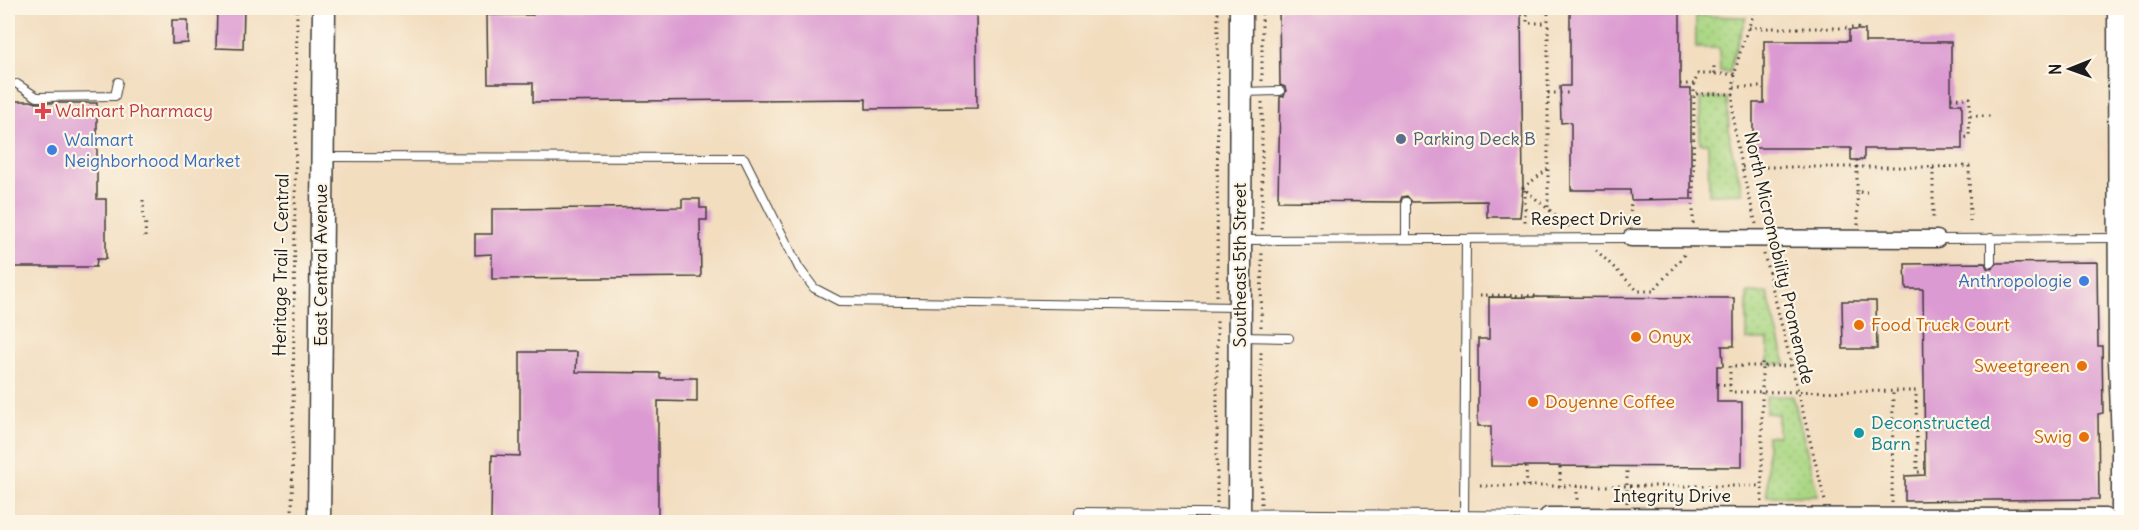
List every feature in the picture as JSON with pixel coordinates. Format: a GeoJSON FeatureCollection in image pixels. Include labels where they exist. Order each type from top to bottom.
{"type":"FeatureCollection","features":[{"type":"Feature","properties":{"kind":"main road","name":"East Central Avenue"},"geometry":{"type":"LineString","coordinates":[[320,522],[324,8]]}},
{"type":"Feature","properties":{"kind":"main road","name":"Southeast 5th Street"},"geometry":{"type":"LineString","coordinates":[[1239,518],[1241,8]]}},
{"type":"Feature","properties":{"kind":"main road"},"geometry":{"type":"LineString","coordinates":[[2114,520],[2119,238],[2119,8]]}},
{"type":"Feature","properties":{"kind":"street","name":"Respect Drive"},"geometry":{"type":"LineString","coordinates":[[1630,238],[1696,234],[1760,238],[1935,238]]}},
{"type":"Feature","properties":{"kind":"street","name":"Integrity Drive"},"geometry":{"type":"LineString","coordinates":[[1548,519],[1627,516],[1892,515],[2114,520]]}},
{"type":"Feature","properties":{"kind":"lane"},"geometry":{"type":"LineString","coordinates":[[17,84],[37,97],[115,96],[118,82]]}},
{"type":"Feature","properties":{"kind":"lane"},"geometry":{"type":"LineString","coordinates":[[1241,92],[1280,91]]}},
{"type":"Feature","properties":{"kind":"lane"},"geometry":{"type":"LineString","coordinates":[[322,157],[744,158],[799,268],[814,288],[838,301],[1240,307]]}},
{"type":"Feature","properties":{"kind":"lane"},"geometry":{"type":"LineString","coordinates":[[1406,202],[1406,239]]}},
{"type":"Feature","properties":{"kind":"lane","name":"Respect Drive"},"geometry":{"type":"LineString","coordinates":[[1240,240],[1630,238]]}},
{"type":"Feature","properties":{"kind":"lane","name":"Respect Drive"},"geometry":{"type":"LineString","coordinates":[[1935,238],[2119,238]]}},
{"type":"Feature","properties":{"kind":"lane"},"geometry":{"type":"LineString","coordinates":[[1991,238],[1991,263]]}},
{"type":"Feature","properties":{"kind":"lane"},"geometry":{"type":"LineString","coordinates":[[1464,516],[1466,239]]}},
{"type":"Feature","properties":{"kind":"lane"},"geometry":{"type":"LineString","coordinates":[[1240,338],[1289,338]]}},
{"type":"Feature","properties":{"kind":"lane","name":"Integrity Drive"},"geometry":{"type":"LineString","coordinates":[[1078,522],[1078,512],[1239,518],[1464,516],[1548,519]]}},
{"type":"Feature","properties":{"kind":"path","name":"Heritage Trail - Central"},"geometry":{"type":"LineString","coordinates":[[292,522],[297,8]]}},
{"type":"Feature","properties":{"kind":"path"},"geometry":{"type":"LineString","coordinates":[[1217,503],[1218,8]]}},
{"type":"Feature","properties":{"kind":"path"},"geometry":{"type":"LineString","coordinates":[[1262,8],[1262,78]]}},
{"type":"Feature","properties":{"kind":"path"},"geometry":{"type":"LineString","coordinates":[[1527,8],[1527,23],[1548,23]]}},
{"type":"Feature","properties":{"kind":"path"},"geometry":{"type":"LineString","coordinates":[[1548,8],[1548,208]]}},
{"type":"Feature","properties":{"kind":"path","name":"North Micromobility Promenade"},"geometry":{"type":"LineString","coordinates":[[1756,8],[1740,51],[1735,74],[1733,125],[1828,515]]}},
{"type":"Feature","properties":{"kind":"path"},"geometry":{"type":"LineString","coordinates":[[1749,28],[1858,28],[1858,30]]}},
{"type":"Feature","properties":{"kind":"path"},"geometry":{"type":"LineString","coordinates":[[1714,66],[1714,74]]}},
{"type":"Feature","properties":{"kind":"path"},"geometry":{"type":"LineString","coordinates":[[1525,190],[1582,237],[1638,291],[1653,291],[1696,234],[1694,84],[1698,74],[1735,74]]}},
{"type":"Feature","properties":{"kind":"path"},"geometry":{"type":"LineString","coordinates":[[1680,84],[1694,84]]}},
{"type":"Feature","properties":{"kind":"path"},"geometry":{"type":"LineString","coordinates":[[1734,87],[1764,87]]}},
{"type":"Feature","properties":{"kind":"path"},"geometry":{"type":"LineString","coordinates":[[1548,93],[1571,93]]}},
{"type":"Feature","properties":{"kind":"path"},"geometry":{"type":"LineString","coordinates":[[1694,94],[1734,94]]}},
{"type":"Feature","properties":{"kind":"path"},"geometry":{"type":"LineString","coordinates":[[1951,98],[1970,98],[1969,137],[1962,138]]}},
{"type":"Feature","properties":{"kind":"path"},"geometry":{"type":"LineString","coordinates":[[1262,105],[1262,228]]}},
{"type":"Feature","properties":{"kind":"path"},"geometry":{"type":"LineString","coordinates":[[1970,116],[1993,116]]}},
{"type":"Feature","properties":{"kind":"path"},"geometry":{"type":"LineString","coordinates":[[1857,160],[1858,238]]}},
{"type":"Feature","properties":{"kind":"path"},"geometry":{"type":"LineString","coordinates":[[1933,166],[1933,221]]}},
{"type":"Feature","properties":{"kind":"path"},"geometry":{"type":"LineString","coordinates":[[1742,167],[1969,166],[1970,221]]}},
{"type":"Feature","properties":{"kind":"path"},"geometry":{"type":"LineString","coordinates":[[1526,223],[1525,190],[1523,188],[1548,169]]}},
{"type":"Feature","properties":{"kind":"path"},"geometry":{"type":"LineString","coordinates":[[1857,192],[1867,192]]}},
{"type":"Feature","properties":{"kind":"path"},"geometry":{"type":"LineString","coordinates":[[143,200],[145,237]]}},
{"type":"Feature","properties":{"kind":"path"},"geometry":{"type":"LineString","coordinates":[[1630,238],[1631,200]]}},
{"type":"Feature","properties":{"kind":"path"},"geometry":{"type":"LineString","coordinates":[[1262,251],[1262,327]]}},
{"type":"Feature","properties":{"kind":"path"},"geometry":{"type":"LineString","coordinates":[[1480,295],[1538,297]]}},
{"type":"Feature","properties":{"kind":"path"},"geometry":{"type":"LineString","coordinates":[[1261,348],[1261,503]]}},
{"type":"Feature","properties":{"kind":"path"},"geometry":{"type":"LineString","coordinates":[[1762,359],[1762,516]]}},
{"type":"Feature","properties":{"kind":"path"},"geometry":{"type":"LineString","coordinates":[[1790,366],[1730,366],[1730,392],[1916,391],[1917,472],[1925,472]]}},
{"type":"Feature","properties":{"kind":"path"},"geometry":{"type":"LineString","coordinates":[[1717,384],[1730,385]]}},
{"type":"Feature","properties":{"kind":"path"},"geometry":{"type":"LineString","coordinates":[[1892,515],[1893,391]]}},
{"type":"Feature","properties":{"kind":"path"},"geometry":{"type":"LineString","coordinates":[[1526,467],[1527,486]]}},
{"type":"Feature","properties":{"kind":"path"},"geometry":{"type":"LineString","coordinates":[[1560,467],[1560,486]]}},
{"type":"Feature","properties":{"kind":"path"},"geometry":{"type":"LineString","coordinates":[[1627,467],[1627,516]]}},
{"type":"Feature","properties":{"kind":"path"},"geometry":{"type":"LineString","coordinates":[[1480,486],[1762,486]]}},
{"type":"Feature","properties":{"kind":"green space"},"geometry":{"type":"Polygon","coordinates":[[[1696,16],[1746,17],[1730,72],[1720,72],[1719,48],[1696,48],[1696,16]]]}},
{"type":"Feature","properties":{"kind":"green space"},"geometry":{"type":"Polygon","coordinates":[[[1700,98],[1727,98],[1730,143],[1743,193],[1709,194],[1708,143],[1700,143],[1700,98]]]}},
{"type":"Feature","properties":{"kind":"green space"},"geometry":{"type":"Polygon","coordinates":[[[1747,292],[1767,293],[1786,364],[1768,364],[1768,340],[1747,340],[1747,292]]]}},
{"type":"Feature","properties":{"kind":"green space"},"geometry":{"type":"Polygon","coordinates":[[[1766,396],[1793,396],[1818,496],[1767,496],[1767,436],[1778,436],[1778,414],[1766,413],[1766,396]]]}},
{"type":"Feature","properties":{"kind":"building"},"geometry":{"type":"Polygon","coordinates":[[[217,8],[244,8],[243,49],[216,48],[217,8]]]}},
{"type":"Feature","properties":{"kind":"building"},"geometry":{"type":"Polygon","coordinates":[[[533,8],[976,8],[977,108],[866,109],[866,99],[533,102],[533,83],[488,83],[487,15],[533,15],[533,8]]]}},
{"type":"Feature","properties":{"kind":"building","name":"Parking Deck B"},"geometry":{"type":"Polygon","coordinates":[[[1279,8],[1521,8],[1523,188],[1520,217],[1487,217],[1487,201],[1412,202],[1407,196],[1402,197],[1400,202],[1278,201],[1280,97],[1284,96],[1286,91],[1285,87],[1280,85],[1279,8]]]}},
{"type":"Feature","properties":{"kind":"building"},"geometry":{"type":"Polygon","coordinates":[[[1570,8],[1680,8],[1680,89],[1691,89],[1691,199],[1631,200],[1630,190],[1571,190],[1571,122],[1561,123],[1560,86],[1570,86],[1570,8]]]}},
{"type":"Feature","properties":{"kind":"building"},"geometry":{"type":"Polygon","coordinates":[[[172,20],[188,20],[188,43],[172,44],[172,20]]]}},
{"type":"Feature","properties":{"kind":"building"},"geometry":{"type":"Polygon","coordinates":[[[1849,30],[1865,30],[1865,42],[1951,42],[1951,104],[1962,104],[1962,149],[1864,149],[1864,160],[1851,160],[1851,148],[1753,148],[1753,103],[1764,103],[1764,41],[1849,41],[1849,30]]]}},
{"type":"Feature","properties":{"kind":"building","name":"Walmart Neighborhood Market"},"geometry":{"type":"Polygon","coordinates":[[[8,101],[97,103],[97,199],[106,199],[106,259],[97,259],[96,267],[8,267],[8,101]]]}},
{"type":"Feature","properties":{"kind":"building"},"geometry":{"type":"Polygon","coordinates":[[[682,199],[700,199],[700,208],[707,208],[707,220],[700,220],[701,277],[492,279],[492,254],[475,255],[475,234],[492,234],[492,209],[682,207],[682,199]]]}},
{"type":"Feature","properties":{"kind":"building"},"geometry":{"type":"Polygon","coordinates":[[[2097,262],[2098,346],[2102,346],[2103,413],[2098,414],[2099,499],[1905,501],[1905,476],[1925,475],[1923,289],[1906,289],[1905,264],[1985,263],[1987,268],[1992,269],[1997,263],[2097,262]]]}},
{"type":"Feature","properties":{"kind":"building"},"geometry":{"type":"Polygon","coordinates":[[[1489,297],[1734,298],[1734,346],[1722,346],[1723,366],[1717,366],[1717,402],[1742,402],[1742,467],[1491,466],[1491,426],[1478,426],[1478,339],[1489,339],[1489,297]]]}},
{"type":"Feature","properties":{"kind":"building","name":"Food Truck Court"},"geometry":{"type":"Polygon","coordinates":[[[1842,301],[1876,301],[1877,349],[1843,349],[1842,301]]]}},
{"type":"Feature","properties":{"kind":"building"},"geometry":{"type":"Polygon","coordinates":[[[520,352],[577,352],[576,372],[660,373],[660,378],[697,378],[697,402],[658,401],[658,522],[491,522],[492,455],[520,456],[520,352]]]}},
{"type":"Feature","properties":{"kind":"place","name":"Walmart Pharmacy"},"geometry":{"type":"Point","coordinates":[43,111]}},
{"type":"Feature","properties":{"kind":"place","name":"Parking Deck B"},"geometry":{"type":"Point","coordinates":[1401,139]}},
{"type":"Feature","properties":{"kind":"place","name":"Walmart Neighborhood Market"},"geometry":{"type":"Point","coordinates":[52,150]}},
{"type":"Feature","properties":{"kind":"place","name":"Anthropologie"},"geometry":{"type":"Point","coordinates":[2084,281]}},
{"type":"Feature","properties":{"kind":"place","name":"Food Truck Court"},"geometry":{"type":"Point","coordinates":[1859,325]}},
{"type":"Feature","properties":{"kind":"place","name":"Onyx"},"geometry":{"type":"Point","coordinates":[1636,337]}},
{"type":"Feature","properties":{"kind":"place","name":"Sweetgreen"},"geometry":{"type":"Point","coordinates":[2082,366]}},
{"type":"Feature","properties":{"kind":"place","name":"Doyenne Coffee"},"geometry":{"type":"Point","coordinates":[1533,402]}},
{"type":"Feature","properties":{"kind":"place","name":"Deconstructed Barn"},"geometry":{"type":"Point","coordinates":[1859,433]}},
{"type":"Feature","properties":{"kind":"place","name":"Swig"},"geometry":{"type":"Point","coordinates":[2084,437]}}]}
